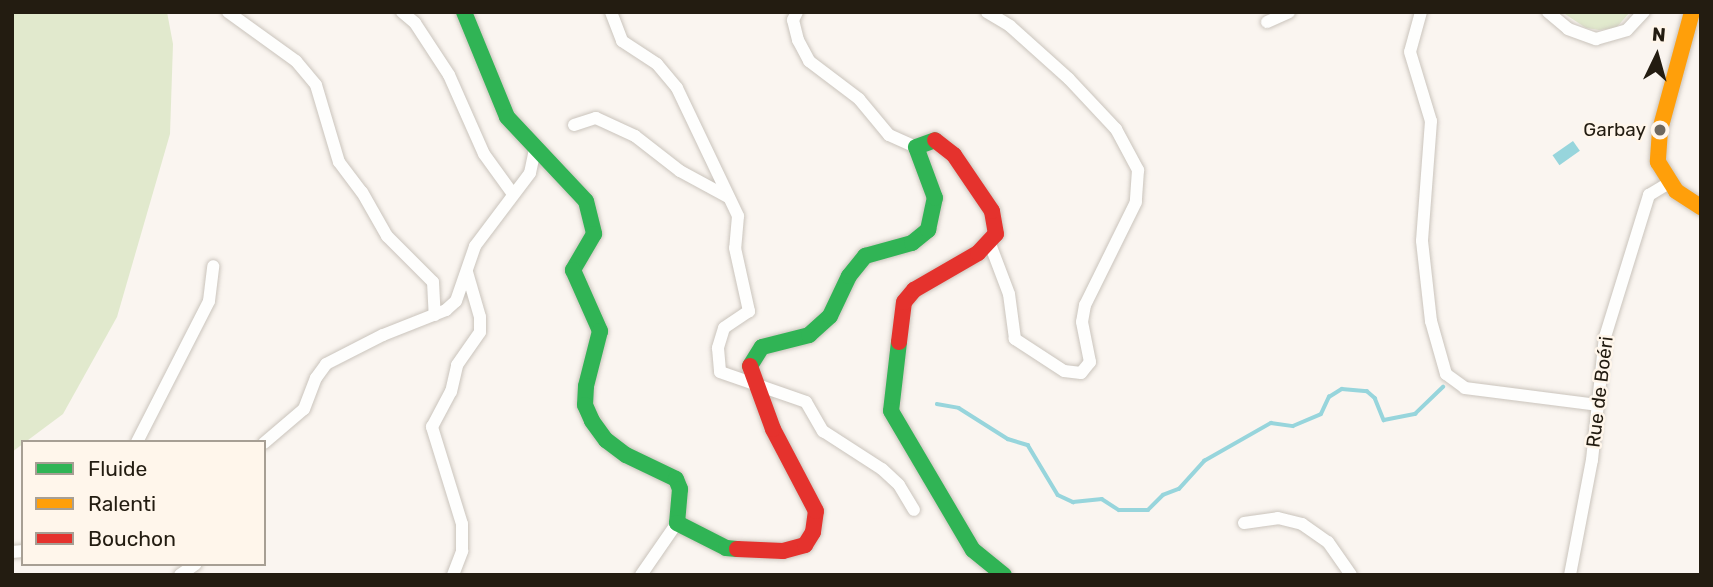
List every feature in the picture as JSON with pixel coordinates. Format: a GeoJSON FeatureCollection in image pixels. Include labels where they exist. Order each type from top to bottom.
{"type":"FeatureCollection","features":[{"type":"Feature","properties":{"kind":"street"},"geometry":{"type":"LineString","coordinates":[[228,12],[296,61],[316,85],[339,162],[362,192],[387,236],[433,282],[435,315]]}},
{"type":"Feature","properties":{"kind":"street"},"geometry":{"type":"LineString","coordinates":[[402,12],[415,23],[449,75],[484,154],[513,194]]}},
{"type":"Feature","properties":{"kind":"street"},"geometry":{"type":"LineString","coordinates":[[464,12],[507,117],[535,150],[586,201],[594,234],[573,270],[600,331],[585,405],[606,440],[676,479],[680,489],[677,523],[640,575]]}},
{"type":"Feature","properties":{"kind":"street"},"geometry":{"type":"LineString","coordinates":[[611,12],[622,41],[657,64],[677,88],[738,216],[735,248],[749,311],[724,328],[718,348],[720,372],[806,402],[823,431],[882,469],[899,485],[914,510]]}},
{"type":"Feature","properties":{"kind":"street"},"geometry":{"type":"LineString","coordinates":[[677,523],[726,548],[754,553],[805,545],[813,533],[816,511],[753,382],[749,364],[762,347],[809,335],[830,316],[849,276],[865,256],[912,243],[928,230],[935,198],[916,147],[889,135],[859,99],[809,61],[798,40],[793,20],[797,12]]}},
{"type":"Feature","properties":{"kind":"street"},"geometry":{"type":"LineString","coordinates":[[987,12],[1010,26],[1069,79],[1116,129],[1138,170],[1136,202],[1085,305],[1082,322],[1090,362],[1081,373],[1064,371],[1014,339],[1009,294],[990,244]]}},
{"type":"Feature","properties":{"kind":"street"},"geometry":{"type":"LineString","coordinates":[[1267,22],[1289,12]]}},
{"type":"Feature","properties":{"kind":"street"},"geometry":{"type":"LineString","coordinates":[[1421,12],[1410,52],[1431,121],[1422,241],[1431,321],[1446,374],[1465,388],[1597,405]]}},
{"type":"Feature","properties":{"kind":"street"},"geometry":{"type":"LineString","coordinates":[[1548,12],[1567,29],[1596,39],[1627,30],[1644,12]]}},
{"type":"Feature","properties":{"kind":"street"},"geometry":{"type":"LineString","coordinates":[[1692,12],[1660,130],[1658,162],[1669,183],[1701,207]]}},
{"type":"Feature","properties":{"kind":"street"},"geometry":{"type":"LineString","coordinates":[[574,125],[590,118],[625,132],[680,171],[729,197]]}},
{"type":"Feature","properties":{"kind":"street"},"geometry":{"type":"LineString","coordinates":[[916,147],[932,138],[954,155],[992,211],[997,225],[990,244],[914,290],[904,302],[898,323],[891,411],[973,550],[1004,575]]}},
{"type":"Feature","properties":{"kind":"street"},"geometry":{"type":"LineString","coordinates":[[266,441],[304,409],[326,364],[383,335],[435,315],[456,301],[475,246],[530,173],[535,150]]}},
{"type":"Feature","properties":{"kind":"street","name":"Rue de Boéri"},"geometry":{"type":"LineString","coordinates":[[1570,575],[1605,337],[1633,237],[1649,195],[1669,183]]}},
{"type":"Feature","properties":{"kind":"street"},"geometry":{"type":"LineString","coordinates":[[138,440],[209,301],[213,266]]}},
{"type":"Feature","properties":{"kind":"street"},"geometry":{"type":"LineString","coordinates":[[453,575],[462,551],[462,524],[432,427],[451,392],[457,365],[481,324],[466,270]]}},
{"type":"Feature","properties":{"kind":"street"},"geometry":{"type":"LineString","coordinates":[[1244,523],[1278,518],[1303,524],[1328,542],[1351,575]]}},
{"type":"Feature","properties":{"kind":"green space"},"geometry":{"type":"Polygon","coordinates":[[[12,12],[167,12],[173,44],[170,134],[117,317],[63,414],[28,440],[21,440],[21,445],[12,452],[12,12]]]}},
{"type":"Feature","properties":{"kind":"green space"},"geometry":{"type":"Polygon","coordinates":[[[1562,12],[1630,12],[1616,28],[1599,30],[1586,28],[1562,12]]]}},
{"type":"Feature","properties":{"kind":"water"},"geometry":{"type":"Polygon","coordinates":[[[1573,141],[1580,151],[1559,165],[1553,155],[1573,141]]]}},
{"type":"Feature","properties":{"kind":"waterway"},"geometry":{"type":"LineString","coordinates":[[937,404],[959,408],[1008,439],[1028,445],[1058,495],[1073,502],[1102,499],[1119,510],[1148,510],[1163,495],[1179,489],[1204,461],[1271,423],[1293,426],[1321,414],[1329,397],[1342,389],[1367,391],[1375,398],[1384,420],[1415,414],[1443,387]]}},
{"type":"Feature","properties":{"kind":"traffic: fast"},"geometry":{"type":"LineString","coordinates":[[464,12],[507,117],[586,201],[594,234],[573,270],[600,331],[586,386],[585,405],[592,421],[606,440],[626,455],[676,479],[680,489],[677,523],[726,548],[737,549]]}},
{"type":"Feature","properties":{"kind":"traffic: fast"},"geometry":{"type":"LineString","coordinates":[[750,366],[762,347],[809,335],[830,316],[849,276],[865,256],[912,243],[928,230],[935,198],[916,147],[935,140]]}},
{"type":"Feature","properties":{"kind":"traffic: fast"},"geometry":{"type":"LineString","coordinates":[[899,342],[891,411],[973,550],[1004,575]]}},
{"type":"Feature","properties":{"kind":"traffic: slow"},"geometry":{"type":"LineString","coordinates":[[1692,12],[1660,130],[1658,162],[1676,191],[1701,207]]}},
{"type":"Feature","properties":{"kind":"traffic: jam"},"geometry":{"type":"LineString","coordinates":[[899,342],[904,302],[914,290],[978,253],[996,234],[992,211],[954,155],[935,140]]}},
{"type":"Feature","properties":{"kind":"traffic: jam"},"geometry":{"type":"LineString","coordinates":[[737,549],[783,551],[805,545],[813,532],[816,511],[773,429],[750,366]]}},
{"type":"Feature","properties":{"kind":"place","name":"Garbay"},"geometry":{"type":"Point","coordinates":[1660,130]}}]}
